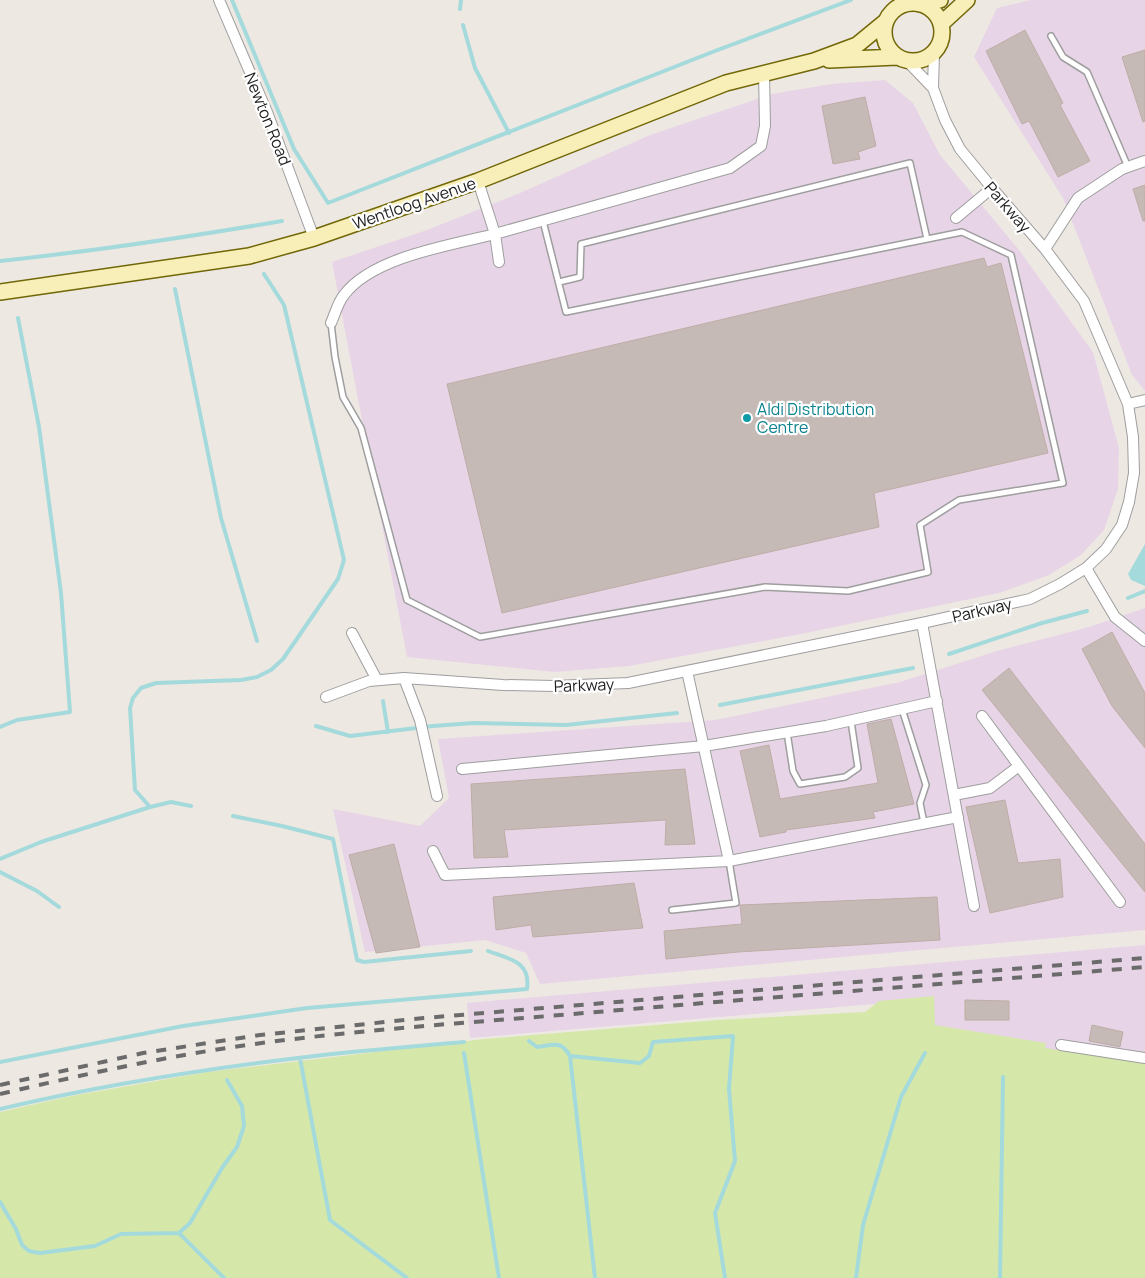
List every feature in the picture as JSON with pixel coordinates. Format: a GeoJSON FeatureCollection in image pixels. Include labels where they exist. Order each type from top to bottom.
{"type":"FeatureCollection","features":[{"type":"Feature","properties":{"kind":"main road","name":"Wentloog Avenue"},"geometry":{"type":"LineString","coordinates":[[0,292],[249,256],[314,238],[478,181],[726,82],[814,61],[857,45],[885,22],[898,7],[908,3],[920,4],[940,0]]}},
{"type":"Feature","properties":{"kind":"main road"},"geometry":{"type":"LineString","coordinates":[[941,24],[966,0]]}},
{"type":"Feature","properties":{"kind":"main road"},"geometry":{"type":"LineString","coordinates":[[920,4],[929,8],[937,15],[941,24],[941,39],[934,53]]}},
{"type":"Feature","properties":{"kind":"main road"},"geometry":{"type":"LineString","coordinates":[[885,22],[883,32],[885,41],[890,50],[902,59]]}},
{"type":"Feature","properties":{"kind":"main road","name":"Wentloog Avenue"},"geometry":{"type":"LineString","coordinates":[[814,61],[902,59],[917,61],[927,58],[934,53]]}},
{"type":"Feature","properties":{"kind":"street","name":"Newton Road"},"geometry":{"type":"LineString","coordinates":[[219,0],[267,112],[314,238]]}},
{"type":"Feature","properties":{"kind":"street","name":"Parkway"},"geometry":{"type":"LineString","coordinates":[[932,88],[934,53]]}},
{"type":"Feature","properties":{"kind":"street","name":"Parkway"},"geometry":{"type":"LineString","coordinates":[[326,697],[369,681],[404,678],[503,685],[554,686],[628,683],[922,623],[1030,598],[1060,584],[1086,568],[1106,549],[1122,525],[1129,502],[1134,473],[1128,404],[1084,301],[1045,249],[960,149],[945,120],[932,88],[902,59]]}},
{"type":"Feature","properties":{"kind":"street"},"geometry":{"type":"LineString","coordinates":[[331,323],[343,295],[367,273],[397,259],[495,234],[730,168],[761,146],[765,126],[764,73]]}},
{"type":"Feature","properties":{"kind":"street"},"geometry":{"type":"LineString","coordinates":[[1045,249],[1078,198],[1106,179],[1128,167],[1145,161]]}},
{"type":"Feature","properties":{"kind":"street"},"geometry":{"type":"LineString","coordinates":[[478,181],[495,234],[499,262]]}},
{"type":"Feature","properties":{"kind":"street"},"geometry":{"type":"LineString","coordinates":[[956,218],[992,188]]}},
{"type":"Feature","properties":{"kind":"street"},"geometry":{"type":"LineString","coordinates":[[1128,404],[1145,400]]}},
{"type":"Feature","properties":{"kind":"street"},"geometry":{"type":"LineString","coordinates":[[1086,568],[1115,617],[1145,641]]}},
{"type":"Feature","properties":{"kind":"street"},"geometry":{"type":"LineString","coordinates":[[922,623],[974,906]]}},
{"type":"Feature","properties":{"kind":"street"},"geometry":{"type":"LineString","coordinates":[[352,633],[377,680]]}},
{"type":"Feature","properties":{"kind":"street"},"geometry":{"type":"LineString","coordinates":[[687,671],[729,861]]}},
{"type":"Feature","properties":{"kind":"street"},"geometry":{"type":"LineString","coordinates":[[404,678],[420,720],[437,796]]}},
{"type":"Feature","properties":{"kind":"street"},"geometry":{"type":"LineString","coordinates":[[462,768],[704,746],[851,720],[936,701]]}},
{"type":"Feature","properties":{"kind":"street"},"geometry":{"type":"LineString","coordinates":[[982,716],[1120,902]]}},
{"type":"Feature","properties":{"kind":"street"},"geometry":{"type":"LineString","coordinates":[[954,795],[990,788],[1019,766]]}},
{"type":"Feature","properties":{"kind":"street"},"geometry":{"type":"LineString","coordinates":[[432,851],[445,875],[729,861],[958,817]]}},
{"type":"Feature","properties":{"kind":"street"},"geometry":{"type":"LineString","coordinates":[[1062,1046],[1145,1058]]}},
{"type":"Feature","properties":{"kind":"lane"},"geometry":{"type":"LineString","coordinates":[[1051,36],[1063,57],[1087,72],[1128,167]]}},
{"type":"Feature","properties":{"kind":"lane"},"geometry":{"type":"LineString","coordinates":[[559,282],[580,277],[581,244],[910,163],[927,239]]}},
{"type":"Feature","properties":{"kind":"lane"},"geometry":{"type":"LineString","coordinates":[[331,323],[335,358],[343,397],[361,428],[407,600],[480,637],[764,587],[848,591],[928,572],[920,525],[959,500],[1063,483],[1011,255],[962,232],[566,312],[543,220]]}},
{"type":"Feature","properties":{"kind":"lane"},"geometry":{"type":"LineString","coordinates":[[902,709],[926,785],[920,803],[924,824]]}},
{"type":"Feature","properties":{"kind":"lane"},"geometry":{"type":"LineString","coordinates":[[787,732],[793,771],[800,784],[845,777],[858,768],[851,720]]}},
{"type":"Feature","properties":{"kind":"lane"},"geometry":{"type":"LineString","coordinates":[[672,910],[736,903],[729,861]]}},
{"type":"Feature","properties":{"kind":"shaded area"},"geometry":{"type":"Polygon","coordinates":[[[1030,0],[1145,0],[1145,391],[1132,375],[1063,198],[974,57],[997,8],[1030,0]]]}},
{"type":"Feature","properties":{"kind":"shaded area","name":"Aldi Distribution Centre"},"geometry":{"type":"Polygon","coordinates":[[[885,80],[913,103],[940,155],[1019,250],[1093,352],[1119,448],[1118,489],[1104,530],[1081,555],[1049,575],[999,593],[796,635],[629,666],[555,672],[407,657],[332,262],[427,230],[520,193],[650,135],[772,94],[831,84],[885,80]]]}},
{"type":"Feature","properties":{"kind":"shaded area"},"geometry":{"type":"Polygon","coordinates":[[[1145,608],[1145,930],[540,984],[526,953],[485,940],[365,952],[333,809],[420,826],[449,798],[438,739],[715,720],[900,682],[997,651],[1089,627],[1145,608]]]}},
{"type":"Feature","properties":{"kind":"shaded area"},"geometry":{"type":"Polygon","coordinates":[[[1145,945],[1145,1058],[1041,1049],[934,1027],[933,999],[470,1038],[467,1003],[1145,945]]]}},
{"type":"Feature","properties":{"kind":"green space"},"geometry":{"type":"Polygon","coordinates":[[[934,996],[935,1025],[1046,1043],[1045,1048],[1145,1062],[1145,1278],[0,1278],[0,1112],[71,1096],[207,1072],[484,1039],[717,1020],[865,1012],[879,1001],[934,996]]]}},
{"type":"Feature","properties":{"kind":"water"},"geometry":{"type":"Polygon","coordinates":[[[1145,544],[1145,586],[1131,580],[1128,574],[1145,544]]]}},
{"type":"Feature","properties":{"kind":"building"},"geometry":{"type":"Polygon","coordinates":[[[1025,30],[1063,103],[1060,105],[1090,161],[1058,177],[1029,121],[1022,124],[986,51],[1025,30]]]}},
{"type":"Feature","properties":{"kind":"building"},"geometry":{"type":"Polygon","coordinates":[[[1145,50],[1145,121],[1143,122],[1122,57],[1145,50]]]}},
{"type":"Feature","properties":{"kind":"building"},"geometry":{"type":"Polygon","coordinates":[[[865,97],[876,146],[858,152],[860,159],[833,164],[822,106],[865,97]]]}},
{"type":"Feature","properties":{"kind":"building"},"geometry":{"type":"Polygon","coordinates":[[[1145,185],[1145,221],[1143,221],[1133,189],[1145,185]]]}},
{"type":"Feature","properties":{"kind":"building","name":"Aldi Distribution Centre"},"geometry":{"type":"Polygon","coordinates":[[[984,258],[987,267],[1001,263],[1048,453],[874,493],[879,527],[502,613],[447,384],[984,258]]]}},
{"type":"Feature","properties":{"kind":"building"},"geometry":{"type":"Polygon","coordinates":[[[1112,632],[1145,693],[1145,748],[1112,706],[1082,649],[1112,632]]]}},
{"type":"Feature","properties":{"kind":"building"},"geometry":{"type":"Polygon","coordinates":[[[1009,668],[1145,844],[1145,892],[982,690],[1009,668]]]}},
{"type":"Feature","properties":{"kind":"building"},"geometry":{"type":"Polygon","coordinates":[[[891,719],[914,804],[873,812],[875,818],[786,830],[786,832],[760,837],[740,751],[769,745],[780,799],[878,783],[867,724],[891,719]]]}},
{"type":"Feature","properties":{"kind":"building"},"geometry":{"type":"Polygon","coordinates":[[[685,769],[695,844],[665,845],[666,820],[504,830],[508,857],[474,858],[471,784],[685,769]]]}},
{"type":"Feature","properties":{"kind":"building"},"geometry":{"type":"Polygon","coordinates":[[[1005,800],[1018,863],[1060,859],[1063,897],[990,913],[966,807],[1005,800]]]}},
{"type":"Feature","properties":{"kind":"building"},"geometry":{"type":"Polygon","coordinates":[[[394,844],[420,947],[376,953],[349,855],[394,844]]]}},
{"type":"Feature","properties":{"kind":"building"},"geometry":{"type":"Polygon","coordinates":[[[634,883],[643,928],[533,937],[531,925],[496,930],[493,897],[634,883]]]}},
{"type":"Feature","properties":{"kind":"building"},"geometry":{"type":"Polygon","coordinates":[[[937,897],[940,940],[738,952],[666,959],[664,931],[742,924],[740,905],[937,897]]]}},
{"type":"Feature","properties":{"kind":"building"},"geometry":{"type":"Polygon","coordinates":[[[965,1000],[1009,1001],[1009,1020],[965,1020],[965,1000]]]}},
{"type":"Feature","properties":{"kind":"building"},"geometry":{"type":"Polygon","coordinates":[[[1092,1025],[1123,1032],[1120,1047],[1089,1041],[1092,1025]]]}},
{"type":"Feature","properties":{"kind":"waterway"},"geometry":{"type":"LineString","coordinates":[[232,0],[294,149],[328,203],[715,51],[851,0]]}},
{"type":"Feature","properties":{"kind":"waterway"},"geometry":{"type":"LineString","coordinates":[[460,9],[461,0]]}},
{"type":"Feature","properties":{"kind":"waterway"},"geometry":{"type":"LineString","coordinates":[[463,25],[475,68],[509,133]]}},
{"type":"Feature","properties":{"kind":"waterway"},"geometry":{"type":"LineString","coordinates":[[0,261],[71,253],[282,221]]}},
{"type":"Feature","properties":{"kind":"waterway"},"geometry":{"type":"LineString","coordinates":[[191,806],[171,802],[150,807],[135,790],[130,708],[133,698],[141,688],[156,683],[241,680],[257,677],[271,670],[283,659],[338,579],[344,560],[284,305],[264,274]]}},
{"type":"Feature","properties":{"kind":"waterway"},"geometry":{"type":"LineString","coordinates":[[175,289],[221,518],[257,641]]}},
{"type":"Feature","properties":{"kind":"waterway"},"geometry":{"type":"LineString","coordinates":[[0,727],[17,720],[70,712],[61,593],[39,427],[18,318]]}},
{"type":"Feature","properties":{"kind":"waterway"},"geometry":{"type":"LineString","coordinates":[[1128,598],[1145,591]]}},
{"type":"Feature","properties":{"kind":"waterway"},"geometry":{"type":"LineString","coordinates":[[949,654],[1042,623],[1087,611]]}},
{"type":"Feature","properties":{"kind":"waterway"},"geometry":{"type":"LineString","coordinates":[[720,705],[913,668]]}},
{"type":"Feature","properties":{"kind":"waterway"},"geometry":{"type":"LineString","coordinates":[[383,701],[388,732]]}},
{"type":"Feature","properties":{"kind":"waterway"},"geometry":{"type":"LineString","coordinates":[[316,726],[350,736],[473,723],[566,725],[677,713]]}},
{"type":"Feature","properties":{"kind":"waterway"},"geometry":{"type":"LineString","coordinates":[[0,859],[41,842],[150,807]]}},
{"type":"Feature","properties":{"kind":"waterway"},"geometry":{"type":"LineString","coordinates":[[233,816],[333,839],[357,960],[364,962],[471,951]]}},
{"type":"Feature","properties":{"kind":"waterway"},"geometry":{"type":"LineString","coordinates":[[0,872],[37,891],[59,907]]}},
{"type":"Feature","properties":{"kind":"waterway"},"geometry":{"type":"LineString","coordinates":[[0,1062],[183,1026],[307,1008],[527,989],[526,972],[517,962],[488,951]]}},
{"type":"Feature","properties":{"kind":"waterway"},"geometry":{"type":"LineString","coordinates":[[570,1056],[640,1063],[649,1056],[653,1042],[733,1036],[729,1089],[735,1161],[715,1213],[725,1278]]}},
{"type":"Feature","properties":{"kind":"waterway"},"geometry":{"type":"LineString","coordinates":[[529,1041],[537,1047],[560,1046],[570,1056],[595,1278]]}},
{"type":"Feature","properties":{"kind":"waterway"},"geometry":{"type":"LineString","coordinates":[[0,1109],[148,1079],[223,1068],[339,1053],[464,1042]]}},
{"type":"Feature","properties":{"kind":"waterway"},"geometry":{"type":"LineString","coordinates":[[464,1053],[499,1278]]}},
{"type":"Feature","properties":{"kind":"waterway"},"geometry":{"type":"LineString","coordinates":[[856,1278],[863,1225],[901,1097],[925,1053]]}},
{"type":"Feature","properties":{"kind":"waterway"},"geometry":{"type":"LineString","coordinates":[[300,1058],[330,1220],[407,1278]]}},
{"type":"Feature","properties":{"kind":"waterway"},"geometry":{"type":"LineString","coordinates":[[1000,1278],[1003,1077]]}},
{"type":"Feature","properties":{"kind":"waterway"},"geometry":{"type":"LineString","coordinates":[[224,1278],[179,1233],[190,1223],[222,1168],[237,1147],[244,1126],[242,1106],[227,1080]]}},
{"type":"Feature","properties":{"kind":"waterway"},"geometry":{"type":"LineString","coordinates":[[0,1202],[16,1229],[22,1245],[29,1251],[40,1253],[95,1246],[121,1234],[179,1233]]}},
{"type":"Feature","properties":{"kind":"railway"},"geometry":{"type":"LineString","coordinates":[[0,1085],[143,1053],[260,1035],[424,1018],[1145,958]]}},
{"type":"Feature","properties":{"kind":"railway"},"geometry":{"type":"LineString","coordinates":[[0,1094],[174,1057],[326,1035],[1145,967]]}},
{"type":"Feature","properties":{"kind":"place","name":"Aldi Distribution Centre"},"geometry":{"type":"Point","coordinates":[747,418]}}]}
